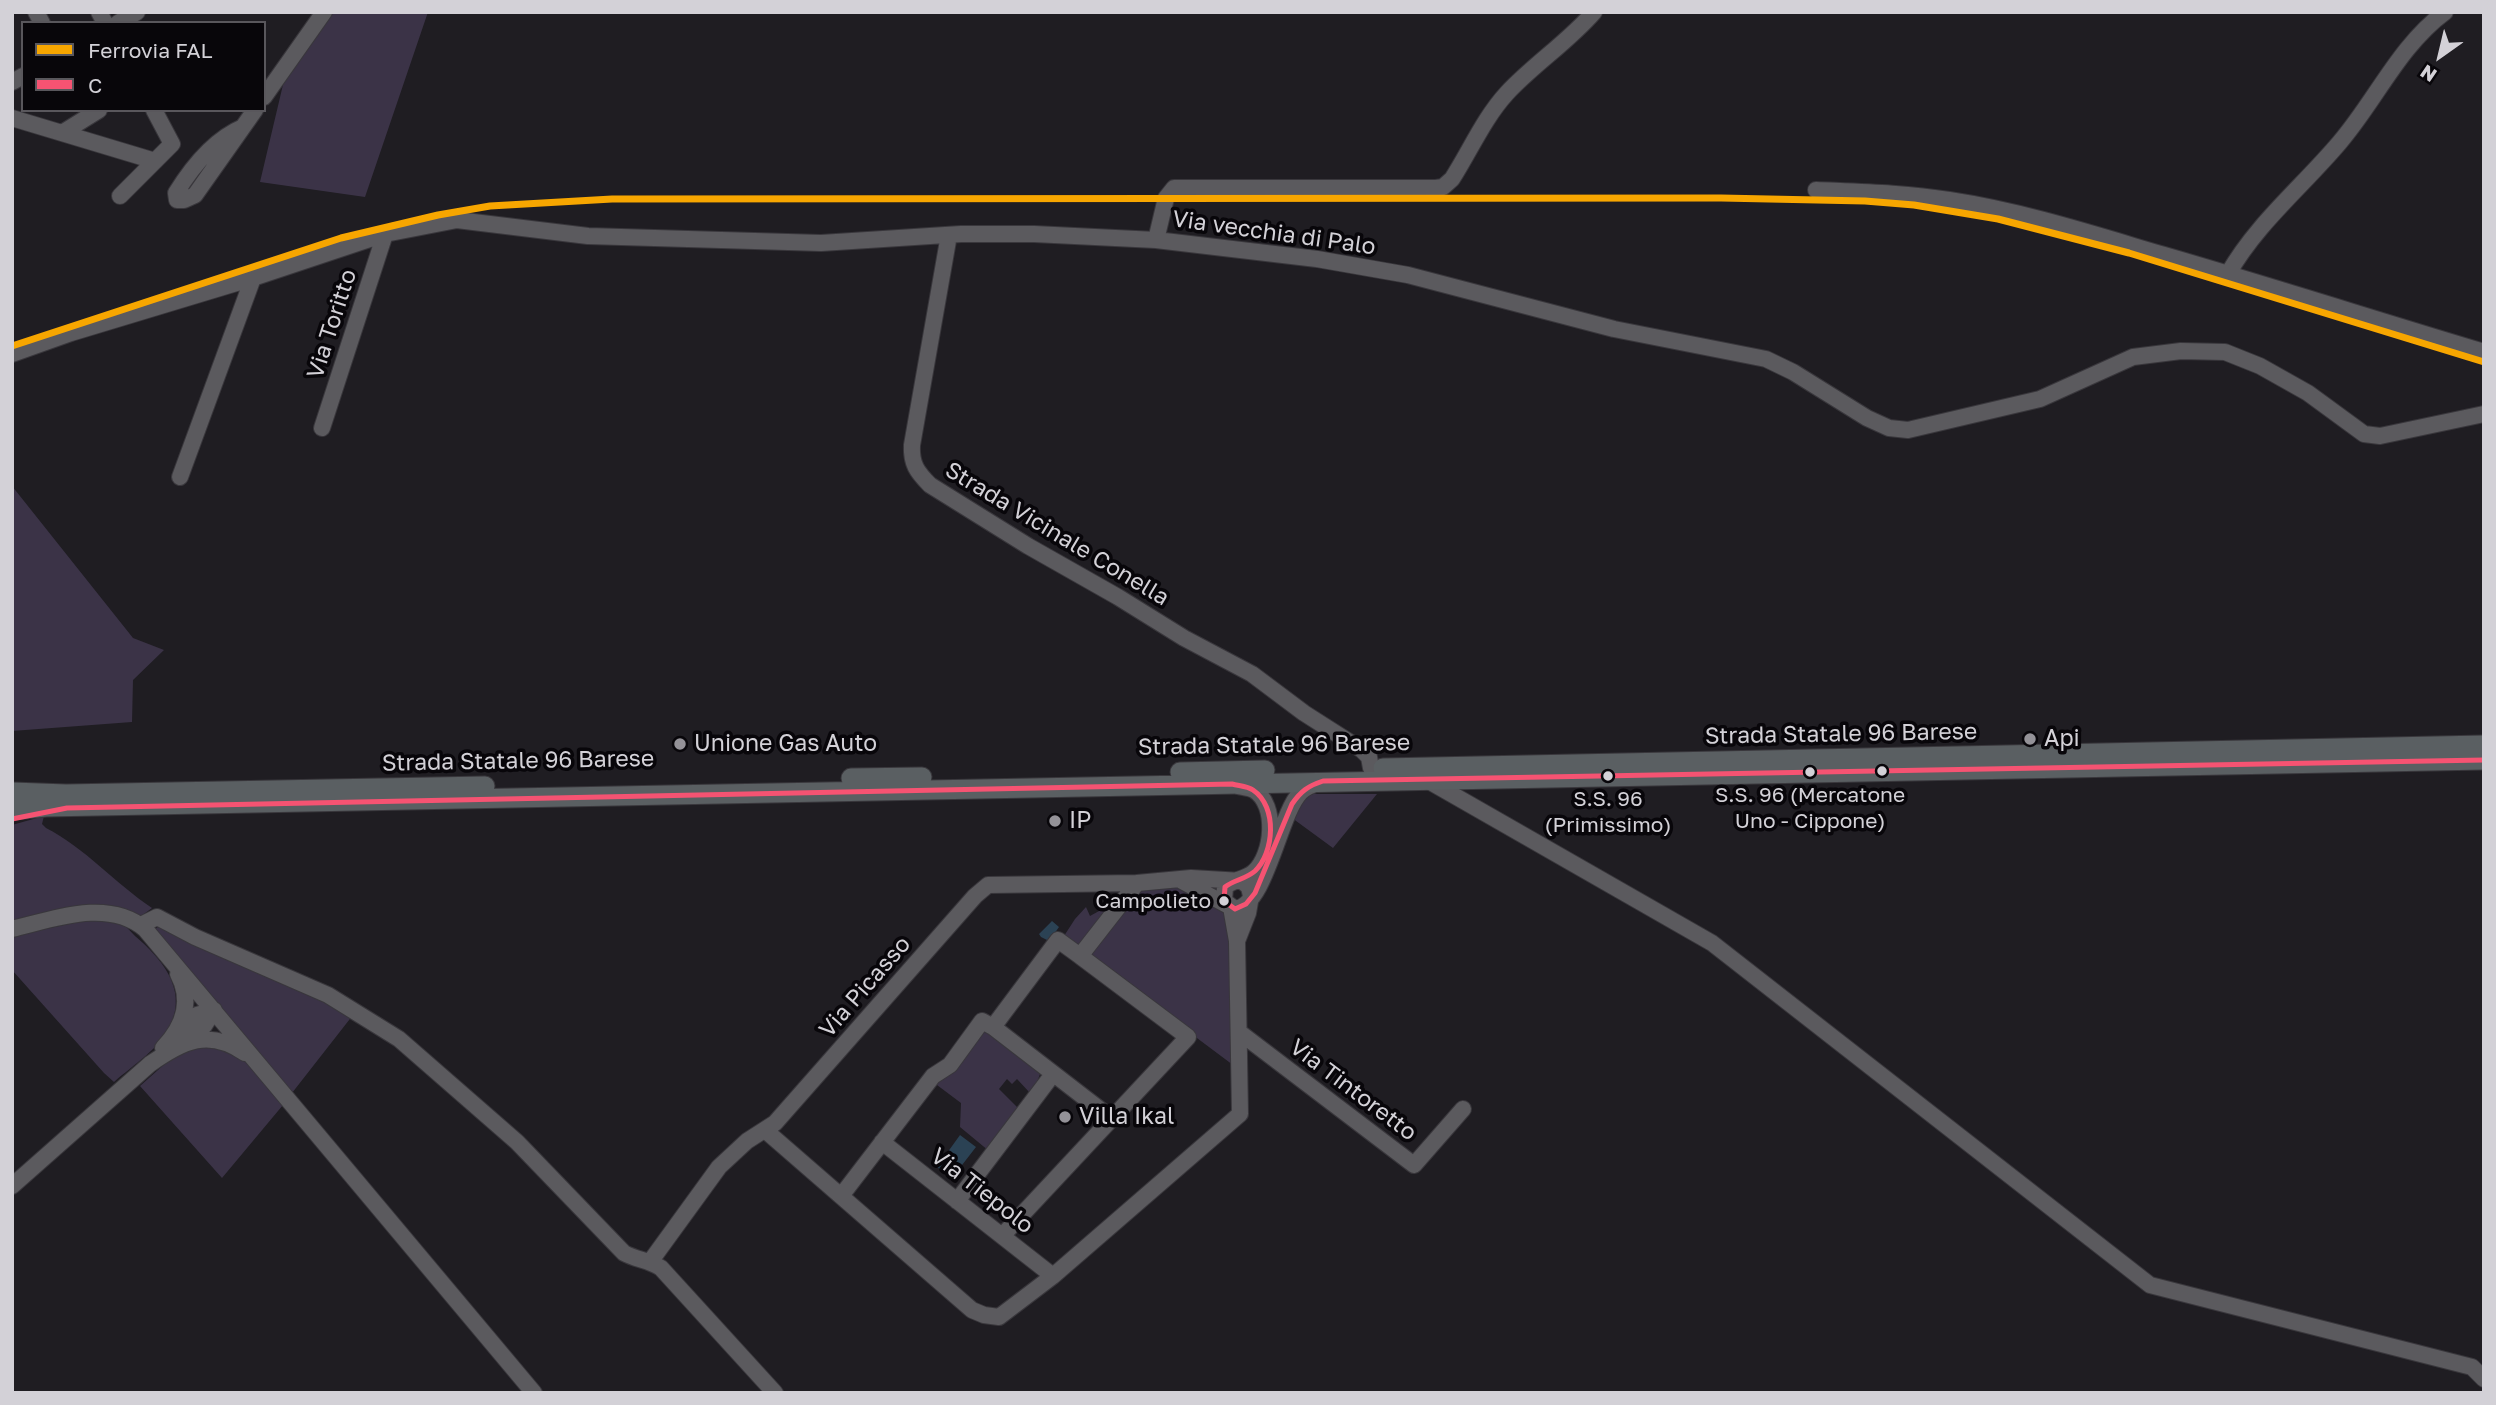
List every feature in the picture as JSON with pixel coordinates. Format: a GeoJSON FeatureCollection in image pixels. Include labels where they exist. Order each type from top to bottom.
{"type":"FeatureCollection","features":[{"type":"Feature","properties":{"kind":"main road","name":"Strada Statale 96 Barese"},"geometry":{"type":"LineString","coordinates":[[66,801],[1371,768],[2484,746]]}},
{"type":"Feature","properties":{"kind":"main road","name":"Strada Statale 96 Barese"},"geometry":{"type":"LineString","coordinates":[[66,801],[1232,784],[2484,760]]}},
{"type":"Feature","properties":{"kind":"main road"},"geometry":{"type":"LineString","coordinates":[[12,792],[66,801]]}},
{"type":"Feature","properties":{"kind":"main road"},"geometry":{"type":"LineString","coordinates":[[12,802],[66,801]]}},
{"type":"Feature","properties":{"kind":"main road"},"geometry":{"type":"LineString","coordinates":[[12,810],[66,801]]}},
{"type":"Feature","properties":{"kind":"main road"},"geometry":{"type":"LineString","coordinates":[[12,819],[66,801]]}},
{"type":"Feature","properties":{"kind":"street"},"geometry":{"type":"LineString","coordinates":[[121,21],[137,12]]}},
{"type":"Feature","properties":{"kind":"street"},"geometry":{"type":"LineString","coordinates":[[266,94],[324,12]]}},
{"type":"Feature","properties":{"kind":"street"},"geometry":{"type":"LineString","coordinates":[[1156,240],[1166,198],[1174,188],[1181,186],[1220,189],[1443,187],[1451,179],[1507,93],[1571,37],[1594,12]]}},
{"type":"Feature","properties":{"kind":"street"},"geometry":{"type":"LineString","coordinates":[[2228,274],[2237,258],[2282,203],[2340,143],[2370,105],[2411,43],[2445,12]]}},
{"type":"Feature","properties":{"kind":"street"},"geometry":{"type":"LineString","coordinates":[[62,133],[94,112]]}},
{"type":"Feature","properties":{"kind":"street"},"geometry":{"type":"LineString","coordinates":[[120,196],[172,144],[154,112]]}},
{"type":"Feature","properties":{"kind":"street"},"geometry":{"type":"LineString","coordinates":[[243,127],[225,135],[202,158],[180,186],[176,193],[177,200],[195,195],[254,112]]}},
{"type":"Feature","properties":{"kind":"street"},"geometry":{"type":"LineString","coordinates":[[14,122],[62,133],[155,161]]}},
{"type":"Feature","properties":{"kind":"street"},"geometry":{"type":"LineString","coordinates":[[1816,190],[1949,200],[2007,211],[2080,230],[2484,352]]}},
{"type":"Feature","properties":{"kind":"street","name":"Via vecchia di Palo"},"geometry":{"type":"LineString","coordinates":[[12,354],[385,234],[457,220],[588,236],[821,243],[1009,233],[1156,240],[1317,259],[1408,275],[1614,329],[1766,359],[1889,428],[1908,430],[2040,399],[2133,357],[2181,351],[2225,352],[2260,366],[2308,393],[2364,434],[2380,436],[2484,414]]}},
{"type":"Feature","properties":{"kind":"street","name":"Via Toritto"},"geometry":{"type":"LineString","coordinates":[[322,428],[385,234]]}},
{"type":"Feature","properties":{"kind":"street","name":"Strada Vicinale Conella"},"geometry":{"type":"LineString","coordinates":[[949,235],[912,445],[912,461],[919,475],[930,485],[1028,546],[1184,638],[1252,674],[1362,750],[1369,757],[1371,768]]}},
{"type":"Feature","properties":{"kind":"street"},"geometry":{"type":"LineString","coordinates":[[180,477],[253,278]]}},
{"type":"Feature","properties":{"kind":"street"},"geometry":{"type":"LineString","coordinates":[[1427,780],[1712,943],[2150,1285],[2472,1367],[2484,1380]]}},
{"type":"Feature","properties":{"kind":"street"},"geometry":{"type":"LineString","coordinates":[[1180,880],[1240,909],[1258,890],[1295,798],[1307,786],[1323,781]]}},
{"type":"Feature","properties":{"kind":"street"},"geometry":{"type":"LineString","coordinates":[[766,1130],[972,1310],[999,1317],[1053,1276],[1240,1114],[1237,941],[1229,906],[1223,896],[1225,887],[1256,870],[1262,862],[1269,840],[1269,828],[1262,799],[1253,790],[1232,784]]}},
{"type":"Feature","properties":{"kind":"street","name":"Via Picasso"},"geometry":{"type":"LineString","coordinates":[[650,1262],[719,1167],[747,1141],[766,1130],[982,889],[996,883],[1137,883],[1191,878],[1237,880]]}},
{"type":"Feature","properties":{"kind":"street"},"geometry":{"type":"LineString","coordinates":[[1237,880],[1249,887],[1250,900],[1237,941]]}},
{"type":"Feature","properties":{"kind":"street"},"geometry":{"type":"LineString","coordinates":[[1080,956],[1137,883]]}},
{"type":"Feature","properties":{"kind":"street"},"geometry":{"type":"LineString","coordinates":[[12,929],[102,912],[121,916],[141,925],[534,1393]]}},
{"type":"Feature","properties":{"kind":"street"},"geometry":{"type":"LineString","coordinates":[[141,925],[158,916],[195,937],[328,995],[418,1053],[517,1142],[625,1252],[661,1268],[775,1393]]}},
{"type":"Feature","properties":{"kind":"street"},"geometry":{"type":"LineString","coordinates":[[993,1027],[1058,940],[1188,1037],[1002,1236]]}},
{"type":"Feature","properties":{"kind":"street"},"geometry":{"type":"LineString","coordinates":[[167,955],[181,978],[185,992],[180,1039]]}},
{"type":"Feature","properties":{"kind":"street"},"geometry":{"type":"LineString","coordinates":[[12,1186],[180,1039],[204,1026],[214,1010]]}},
{"type":"Feature","properties":{"kind":"street"},"geometry":{"type":"LineString","coordinates":[[841,1196],[933,1076],[950,1065],[982,1021],[1111,1118]]}},
{"type":"Feature","properties":{"kind":"street","name":"Via Tintoretto"},"geometry":{"type":"LineString","coordinates":[[1239,1032],[1414,1165],[1463,1109]]}},
{"type":"Feature","properties":{"kind":"street"},"geometry":{"type":"LineString","coordinates":[[180,1039],[220,1041],[233,1045],[258,1062]]}},
{"type":"Feature","properties":{"kind":"street"},"geometry":{"type":"LineString","coordinates":[[957,1201],[1053,1074]]}},
{"type":"Feature","properties":{"kind":"street","name":"Via Tiepolo"},"geometry":{"type":"LineString","coordinates":[[882,1142],[1053,1276]]}},
{"type":"Feature","properties":{"kind":"shaded area"},"geometry":{"type":"Polygon","coordinates":[[[327,12],[428,12],[365,197],[260,182],[286,72],[327,12]]]}},
{"type":"Feature","properties":{"kind":"shaded area"},"geometry":{"type":"Polygon","coordinates":[[[12,486],[133,638],[164,650],[133,680],[132,722],[12,731],[12,486]]]}},
{"type":"Feature","properties":{"kind":"shaded area"},"geometry":{"type":"Polygon","coordinates":[[[1313,794],[1377,794],[1333,848],[1292,818],[1300,804],[1313,794]]]}},
{"type":"Feature","properties":{"kind":"shaded area"},"geometry":{"type":"Polygon","coordinates":[[[44,816],[42,824],[46,828],[74,845],[152,908],[140,917],[125,911],[93,907],[12,923],[12,825],[44,816]]]}},
{"type":"Feature","properties":{"kind":"shaded area"},"geometry":{"type":"Polygon","coordinates":[[[1137,886],[1190,888],[1225,914],[1230,921],[1233,1065],[1086,955],[1137,886]]]}},
{"type":"Feature","properties":{"kind":"shaded area"},"geometry":{"type":"Polygon","coordinates":[[[1110,905],[1080,944],[1077,945],[1064,936],[1086,907],[1090,916],[1110,905]]]}},
{"type":"Feature","properties":{"kind":"shaded area"},"geometry":{"type":"Polygon","coordinates":[[[97,918],[121,923],[154,954],[169,975],[176,998],[171,1024],[161,1041],[114,1082],[12,970],[12,936],[97,918]]]}},
{"type":"Feature","properties":{"kind":"shaded area"},"geometry":{"type":"Polygon","coordinates":[[[158,927],[353,1015],[292,1093],[155,929],[158,927]]]}},
{"type":"Feature","properties":{"kind":"shaded area"},"geometry":{"type":"Polygon","coordinates":[[[980,1031],[988,1031],[1040,1074],[1034,1091],[989,1151],[960,1127],[961,1103],[933,1082],[980,1031]],[[1007,1079],[999,1089],[1018,1108],[1030,1093],[1017,1079],[1012,1084],[1007,1079]]]}},
{"type":"Feature","properties":{"kind":"shaded area"},"geometry":{"type":"Polygon","coordinates":[[[195,1045],[217,1045],[246,1061],[283,1105],[222,1178],[140,1086],[177,1053],[195,1045]]]}},
{"type":"Feature","properties":{"kind":"water"},"geometry":{"type":"Polygon","coordinates":[[[1052,921],[1059,927],[1049,941],[1039,934],[1052,921]]]}},
{"type":"Feature","properties":{"kind":"water"},"geometry":{"type":"Polygon","coordinates":[[[960,1135],[976,1147],[952,1178],[937,1167],[960,1135]]]}},
{"type":"Feature","properties":{"kind":"rail line","name":"FAL"},"geometry":{"type":"LineString","coordinates":[[12,346],[341,238],[438,215],[490,206],[612,199],[1721,198],[1865,201],[1914,205],[1998,219],[2129,253],[2484,362]]}},
{"type":"Feature","properties":{"kind":"transit line","name":"C"},"geometry":{"type":"LineString","coordinates":[[12,819],[67,808],[1232,784],[1251,789],[1267,807],[1270,818],[1269,842],[1261,863],[1251,874],[1225,887],[1224,901],[1235,909],[1246,904],[1255,893],[1292,804],[1305,790],[1323,781],[2484,760]]}},
{"type":"Feature","properties":{"kind":"place","name":"Api"},"geometry":{"type":"Point","coordinates":[2030,739]}},
{"type":"Feature","properties":{"kind":"place","name":"Unione Gas Auto"},"geometry":{"type":"Point","coordinates":[680,744]}},
{"type":"Feature","properties":{"kind":"place","name":"S.S. 96 (Mercatone Uno - Cippone)"},"geometry":{"type":"Point","coordinates":[1810,772]}},
{"type":"Feature","properties":{"kind":"place","name":"S.S. 96 (Primissimo)"},"geometry":{"type":"Point","coordinates":[1608,776]}},
{"type":"Feature","properties":{"kind":"place","name":"IP"},"geometry":{"type":"Point","coordinates":[1055,821]}},
{"type":"Feature","properties":{"kind":"place","name":"Campolieto"},"geometry":{"type":"Point","coordinates":[1224,901]}},
{"type":"Feature","properties":{"kind":"place","name":"Villa Ikal"},"geometry":{"type":"Point","coordinates":[1065,1117]}}]}
